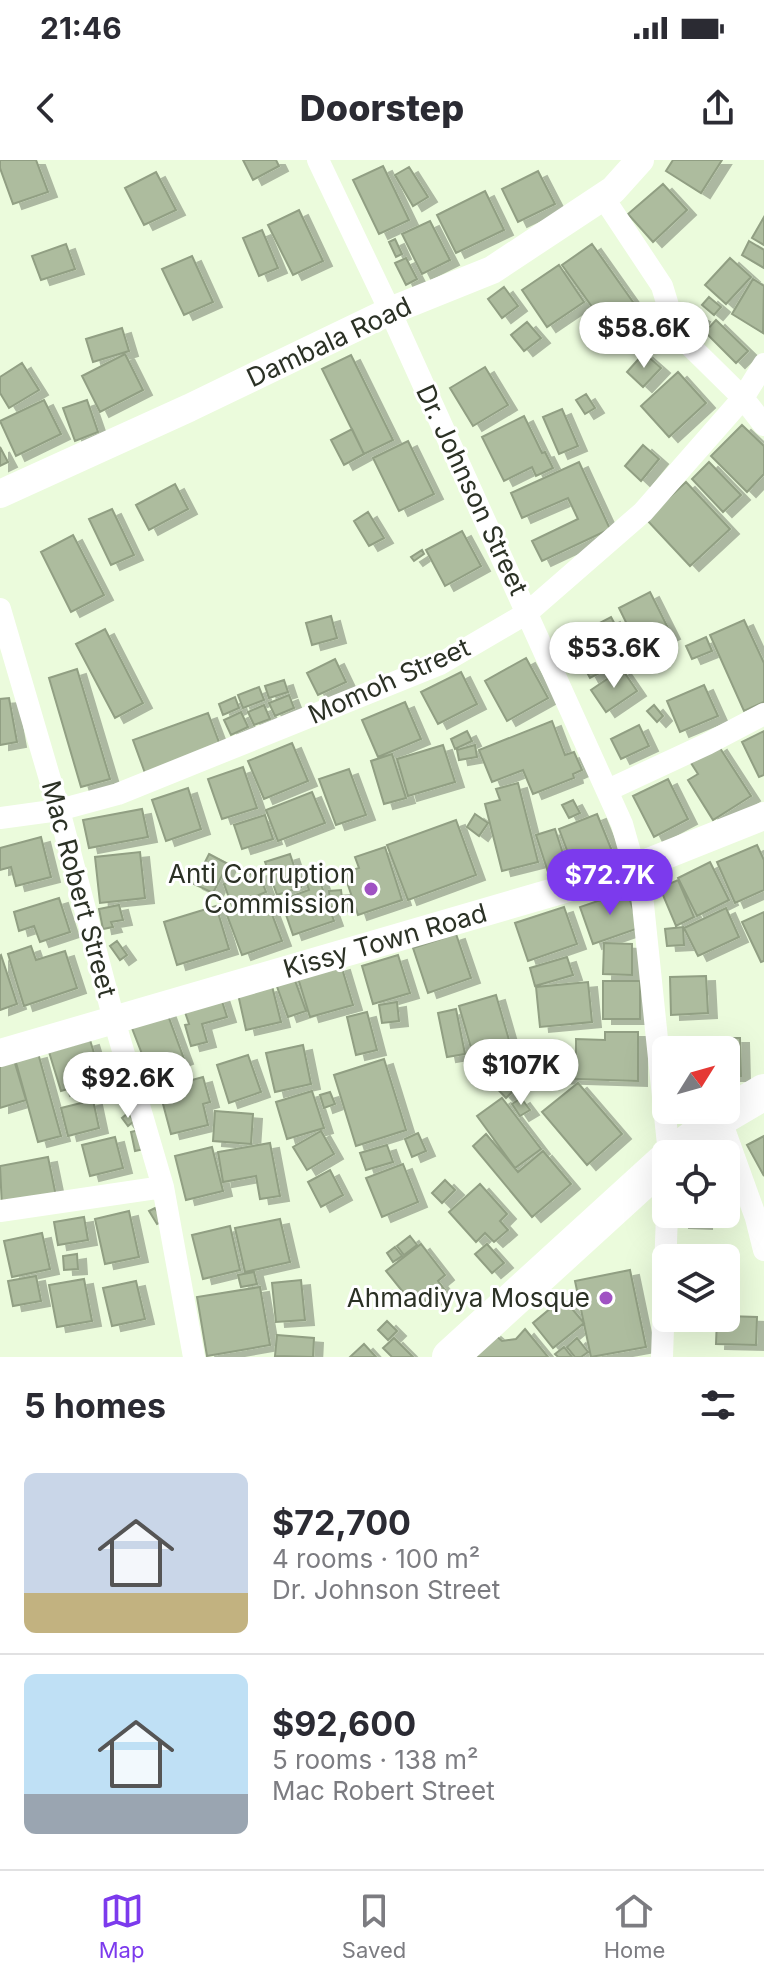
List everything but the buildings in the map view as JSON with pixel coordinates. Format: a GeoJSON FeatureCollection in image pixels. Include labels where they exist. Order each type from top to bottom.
{"type":"FeatureCollection","features":[{"type":"Feature","properties":{"kind":"main road"},"geometry":{"type":"LineString","coordinates":[[740,1106],[764,1092]]}},
{"type":"Feature","properties":{"kind":"main road"},"geometry":{"type":"LineString","coordinates":[[690,1140],[712,1124]]}},
{"type":"Feature","properties":{"kind":"main road"},"geometry":{"type":"LineString","coordinates":[[450,1357],[652,1173]]}},
{"type":"Feature","properties":{"kind":"street","name":"Dr. Johnson Street"},"geometry":{"type":"LineString","coordinates":[[318,160],[608,790],[636,867],[642,895],[669,1140]]}},
{"type":"Feature","properties":{"kind":"street","name":"Dambala Road"},"geometry":{"type":"LineString","coordinates":[[0,494],[189,408],[390,311],[492,270],[613,190],[640,160]]}},
{"type":"Feature","properties":{"kind":"street"},"geometry":{"type":"LineString","coordinates":[[603,197],[662,286],[676,332],[743,398],[764,425]]}},
{"type":"Feature","properties":{"kind":"street","name":"Momoh Street"},"geometry":{"type":"LineString","coordinates":[[0,818],[59,810],[118,794],[440,664],[527,613],[643,512],[743,398],[764,364]]}},
{"type":"Feature","properties":{"kind":"street","name":"Mac Robert Street"},"geometry":{"type":"LineString","coordinates":[[0,609],[163,1187],[194,1357]]}},
{"type":"Feature","properties":{"kind":"street"},"geometry":{"type":"LineString","coordinates":[[608,790],[764,714]]}},
{"type":"Feature","properties":{"kind":"street","name":"Kissy Town Road"},"geometry":{"type":"LineString","coordinates":[[0,1053],[636,867],[764,816]]}},
{"type":"Feature","properties":{"kind":"street"},"geometry":{"type":"LineString","coordinates":[[722,1124],[756,1218],[764,1250]]}},
{"type":"Feature","properties":{"kind":"street"},"geometry":{"type":"LineString","coordinates":[[0,1211],[163,1187]]}},
{"type":"Feature","properties":{"kind":"street"},"geometry":{"type":"LineString","coordinates":[[662,1357],[667,1228]]}},
{"type":"Feature","properties":{"kind":"place","name":"Anti Corruption Commission"},"geometry":{"type":"Point","coordinates":[371,889]}},
{"type":"Feature","properties":{"kind":"place","name":"Ahmadiyya Mosque"},"geometry":{"type":"Point","coordinates":[606,1298]}}]}
